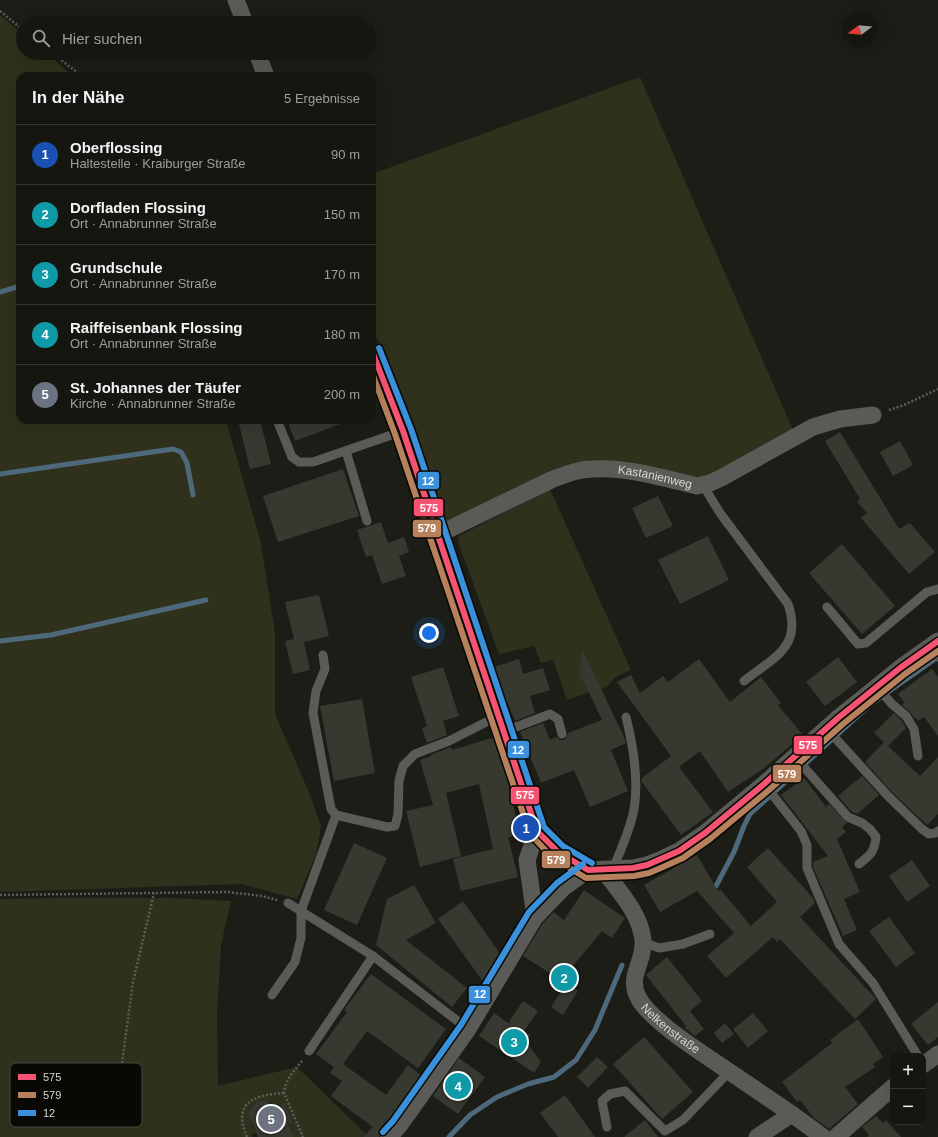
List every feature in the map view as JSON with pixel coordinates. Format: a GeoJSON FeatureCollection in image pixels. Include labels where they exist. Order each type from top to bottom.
{"type":"FeatureCollection","features":[{"type":"Feature","properties":{"kind":"street"},"geometry":{"type":"LineString","coordinates":[[236,0],[242,16]]}},
{"type":"Feature","properties":{"kind":"street"},"geometry":{"type":"LineString","coordinates":[[260,60],[264,72]]}},
{"type":"Feature","properties":{"kind":"street"},"geometry":{"type":"LineString","coordinates":[[376,361],[403,431],[537,831],[558,852],[602,870]]}},
{"type":"Feature","properties":{"kind":"street","name":"Kastanienweg"},"geometry":{"type":"LineString","coordinates":[[437,535],[551,480],[591,468],[632,471],[696,486],[703,485],[721,478],[813,427],[840,419],[873,415]]}},
{"type":"Feature","properties":{"kind":"street"},"geometry":{"type":"LineString","coordinates":[[389,1137],[399,1126],[468,1029],[535,918],[562,889],[602,870],[633,868],[647,865],[679,851],[765,786],[828,731],[838,718],[935,649]]}},
{"type":"Feature","properties":{"kind":"street"},"geometry":{"type":"LineString","coordinates":[[535,918],[527,860],[537,831]]}},
{"type":"Feature","properties":{"kind":"street","name":"Nelkenstraße"},"geometry":{"type":"LineString","coordinates":[[602,870],[636,916],[642,932],[643,952],[634,978],[634,988],[639,999],[652,1015],[670,1031],[792,1114],[823,1137]]}},
{"type":"Feature","properties":{"kind":"street"},"geometry":{"type":"LineString","coordinates":[[926,1063],[938,1054]]}},
{"type":"Feature","properties":{"kind":"street"},"geometry":{"type":"LineString","coordinates":[[836,1137],[892,1089]]}},
{"type":"Feature","properties":{"kind":"street"},"geometry":{"type":"LineString","coordinates":[[757,1137],[792,1114]]}},
{"type":"Feature","properties":{"kind":"lane"},"geometry":{"type":"LineString","coordinates":[[279,424],[292,457],[299,462],[313,462],[403,431]]}},
{"type":"Feature","properties":{"kind":"lane"},"geometry":{"type":"LineString","coordinates":[[346,451],[368,521]]}},
{"type":"Feature","properties":{"kind":"lane"},"geometry":{"type":"LineString","coordinates":[[703,485],[720,513],[788,604],[792,615],[793,627],[790,640],[783,650],[744,681]]}},
{"type":"Feature","properties":{"kind":"lane"},"geometry":{"type":"LineString","coordinates":[[827,607],[858,644],[866,643],[927,592],[938,589]]}},
{"type":"Feature","properties":{"kind":"lane"},"geometry":{"type":"LineString","coordinates":[[323,655],[325,669],[316,691],[313,713],[331,809],[336,815],[387,827],[395,826],[398,814],[399,781],[403,766],[414,754],[500,724],[550,714],[558,719],[562,734]]}},
{"type":"Feature","properties":{"kind":"lane"},"geometry":{"type":"LineString","coordinates":[[879,688],[892,704],[906,716],[914,729],[918,756]]}},
{"type":"Feature","properties":{"kind":"lane"},"geometry":{"type":"LineString","coordinates":[[602,870],[627,833],[635,803],[633,748],[626,717]]}},
{"type":"Feature","properties":{"kind":"lane"},"geometry":{"type":"LineString","coordinates":[[828,731],[888,796],[922,829],[929,834],[936,833],[938,831]]}},
{"type":"Feature","properties":{"kind":"lane"},"geometry":{"type":"LineString","coordinates":[[796,759],[848,817],[866,826],[876,837],[872,854],[859,864]]}},
{"type":"Feature","properties":{"kind":"lane"},"geometry":{"type":"LineString","coordinates":[[765,786],[802,831],[807,845],[807,868],[839,944],[873,983],[916,1053]]}},
{"type":"Feature","properties":{"kind":"lane"},"geometry":{"type":"LineString","coordinates":[[272,995],[295,962],[301,938],[301,911],[336,815]]}},
{"type":"Feature","properties":{"kind":"lane"},"geometry":{"type":"LineString","coordinates":[[288,903],[373,956],[468,1029]]}},
{"type":"Feature","properties":{"kind":"lane"},"geometry":{"type":"LineString","coordinates":[[643,942],[659,948],[683,944],[710,934]]}},
{"type":"Feature","properties":{"kind":"lane"},"geometry":{"type":"LineString","coordinates":[[309,1051],[373,956]]}},
{"type":"Feature","properties":{"kind":"lane"},"geometry":{"type":"LineString","coordinates":[[607,1127],[602,1101],[610,1094],[625,1091],[665,1131],[683,1120],[729,1072]]}},
{"type":"Feature","properties":{"kind":"path"},"geometry":{"type":"LineString","coordinates":[[0,11],[16,24]]}},
{"type":"Feature","properties":{"kind":"path"},"geometry":{"type":"LineString","coordinates":[[61,60],[77,72]]}},
{"type":"Feature","properties":{"kind":"path"},"geometry":{"type":"LineString","coordinates":[[873,415],[904,405],[938,389]]}},
{"type":"Feature","properties":{"kind":"path"},"geometry":{"type":"LineString","coordinates":[[0,895],[228,892],[262,896],[288,903]]}},
{"type":"Feature","properties":{"kind":"path"},"geometry":{"type":"LineString","coordinates":[[122,1063],[133,982],[154,893]]}},
{"type":"Feature","properties":{"kind":"path"},"geometry":{"type":"LineString","coordinates":[[303,1137],[284,1093],[288,1079],[309,1051]]}},
{"type":"Feature","properties":{"kind":"path"},"geometry":{"type":"LineString","coordinates":[[247,1137],[241,1118],[243,1110],[252,1099],[270,1094],[284,1093]]}},
{"type":"Feature","properties":{"kind":"green space"},"geometry":{"type":"Polygon","coordinates":[[[0,15],[16,28],[16,60],[54,60],[68,72],[16,72],[16,424],[227,424],[261,543],[275,634],[275,714],[308,790],[321,826],[316,855],[297,899],[241,884],[0,892],[0,15]]]}},
{"type":"Feature","properties":{"kind":"green space"},"geometry":{"type":"Polygon","coordinates":[[[640,77],[793,430],[705,480],[597,464],[445,527],[395,384],[376,336],[376,173],[640,77]]]}},
{"type":"Feature","properties":{"kind":"green space"},"geometry":{"type":"Polygon","coordinates":[[[550,489],[631,670],[615,677],[607,687],[567,700],[553,660],[541,663],[534,646],[499,654],[458,542],[459,536],[550,489]]]}},
{"type":"Feature","properties":{"kind":"green space"},"geometry":{"type":"Polygon","coordinates":[[[172,898],[231,901],[221,945],[217,1013],[218,1086],[297,1067],[366,1134],[363,1137],[294,1137],[288,1124],[293,1121],[285,1103],[275,1107],[271,1103],[264,1100],[256,1102],[250,1113],[252,1125],[256,1133],[252,1135],[252,1137],[0,1137],[0,899],[172,898]]]}},
{"type":"Feature","properties":{"kind":"building"},"geometry":{"type":"Polygon","coordinates":[[[239,424],[261,424],[271,464],[250,469],[239,424]]]}},
{"type":"Feature","properties":{"kind":"building"},"geometry":{"type":"Polygon","coordinates":[[[289,424],[340,424],[295,441],[289,424]]]}},
{"type":"Feature","properties":{"kind":"building"},"geometry":{"type":"Polygon","coordinates":[[[840,432],[899,529],[910,523],[935,552],[909,574],[861,518],[867,513],[857,502],[860,499],[825,441],[840,432]]]}},
{"type":"Feature","properties":{"kind":"building"},"geometry":{"type":"Polygon","coordinates":[[[900,441],[913,465],[893,476],[880,452],[900,441]]]}},
{"type":"Feature","properties":{"kind":"building"},"geometry":{"type":"Polygon","coordinates":[[[343,469],[359,516],[278,542],[263,496],[343,469]]]}},
{"type":"Feature","properties":{"kind":"building"},"geometry":{"type":"Polygon","coordinates":[[[658,496],[673,526],[646,538],[632,508],[658,496]]]}},
{"type":"Feature","properties":{"kind":"building"},"geometry":{"type":"Polygon","coordinates":[[[381,522],[388,543],[404,537],[409,552],[399,556],[406,576],[382,584],[372,555],[366,557],[357,530],[381,522]]]}},
{"type":"Feature","properties":{"kind":"building"},"geometry":{"type":"Polygon","coordinates":[[[708,536],[729,580],[680,604],[658,560],[708,536]]]}},
{"type":"Feature","properties":{"kind":"building"},"geometry":{"type":"Polygon","coordinates":[[[842,544],[895,606],[862,634],[809,573],[842,544]]]}},
{"type":"Feature","properties":{"kind":"building"},"geometry":{"type":"Polygon","coordinates":[[[319,595],[329,636],[304,642],[310,670],[293,674],[285,641],[294,639],[285,602],[319,595]]]}},
{"type":"Feature","properties":{"kind":"building"},"geometry":{"type":"Polygon","coordinates":[[[582,649],[626,743],[611,750],[628,791],[590,807],[574,770],[541,783],[520,732],[543,723],[550,740],[557,737],[560,740],[563,740],[566,738],[568,733],[602,720],[585,684],[580,678],[579,672],[582,649]]]}},
{"type":"Feature","properties":{"kind":"building"},"geometry":{"type":"Polygon","coordinates":[[[838,657],[857,682],[825,706],[806,682],[838,657]]]}},
{"type":"Feature","properties":{"kind":"building"},"geometry":{"type":"Polygon","coordinates":[[[519,659],[523,674],[543,668],[550,690],[530,696],[535,713],[515,721],[498,681],[494,667],[519,659]]]}},
{"type":"Feature","properties":{"kind":"building"},"geometry":{"type":"Polygon","coordinates":[[[699,659],[730,702],[761,677],[781,703],[778,705],[803,735],[763,769],[728,792],[700,751],[679,767],[713,812],[681,835],[642,782],[642,778],[671,756],[617,682],[631,675],[640,693],[663,676],[668,682],[699,659]]]}},
{"type":"Feature","properties":{"kind":"building"},"geometry":{"type":"Polygon","coordinates":[[[443,667],[459,716],[443,721],[447,735],[427,743],[422,728],[427,726],[411,677],[443,667]]]}},
{"type":"Feature","properties":{"kind":"building"},"geometry":{"type":"Polygon","coordinates":[[[932,669],[938,677],[938,736],[924,717],[918,721],[916,718],[915,719],[902,705],[904,702],[898,694],[932,669]]]}},
{"type":"Feature","properties":{"kind":"building"},"geometry":{"type":"Polygon","coordinates":[[[362,699],[375,773],[334,781],[320,706],[362,699]]]}},
{"type":"Feature","properties":{"kind":"building"},"geometry":{"type":"Polygon","coordinates":[[[894,713],[906,728],[888,746],[920,776],[938,757],[938,814],[927,825],[892,792],[865,762],[884,742],[874,733],[894,713]]]}},
{"type":"Feature","properties":{"kind":"building"},"geometry":{"type":"Polygon","coordinates":[[[495,737],[505,768],[520,835],[508,837],[518,877],[461,891],[453,859],[493,849],[479,784],[446,793],[461,856],[420,867],[406,811],[433,805],[420,760],[451,747],[452,750],[495,737]]]}},
{"type":"Feature","properties":{"kind":"building"},"geometry":{"type":"Polygon","coordinates":[[[862,776],[879,795],[857,814],[852,812],[838,796],[862,776]]]}},
{"type":"Feature","properties":{"kind":"building"},"geometry":{"type":"Polygon","coordinates":[[[804,778],[826,807],[829,804],[847,823],[842,827],[846,832],[837,839],[860,892],[844,899],[857,930],[843,936],[813,867],[813,862],[828,856],[781,795],[804,778]]]}},
{"type":"Feature","properties":{"kind":"building"},"geometry":{"type":"Polygon","coordinates":[[[354,843],[387,858],[357,925],[324,910],[354,843]]]}},
{"type":"Feature","properties":{"kind":"building"},"geometry":{"type":"Polygon","coordinates":[[[768,848],[813,898],[815,903],[800,917],[876,999],[855,1019],[780,939],[777,942],[773,937],[726,978],[707,956],[734,933],[697,891],[660,912],[644,885],[697,855],[718,891],[720,889],[751,926],[777,902],[747,867],[768,848]]]}},
{"type":"Feature","properties":{"kind":"building"},"geometry":{"type":"Polygon","coordinates":[[[912,860],[930,886],[907,902],[889,876],[912,860]]]}},
{"type":"Feature","properties":{"kind":"building"},"geometry":{"type":"Polygon","coordinates":[[[414,885],[436,923],[406,940],[467,988],[452,1007],[376,945],[387,899],[414,885]]]}},
{"type":"Feature","properties":{"kind":"building"},"geometry":{"type":"Polygon","coordinates":[[[584,890],[625,918],[612,938],[602,931],[561,980],[523,956],[543,923],[554,912],[564,920],[584,890]]]}},
{"type":"Feature","properties":{"kind":"building"},"geometry":{"type":"Polygon","coordinates":[[[463,901],[501,955],[484,983],[438,919],[463,901]]]}},
{"type":"Feature","properties":{"kind":"building"},"geometry":{"type":"Polygon","coordinates":[[[889,917],[915,953],[896,967],[869,931],[889,917]]]}},
{"type":"Feature","properties":{"kind":"building"},"geometry":{"type":"Polygon","coordinates":[[[667,957],[702,1001],[690,1011],[704,1029],[695,1036],[684,1027],[686,1026],[646,975],[667,957]]]}},
{"type":"Feature","properties":{"kind":"building"},"geometry":{"type":"Polygon","coordinates":[[[371,974],[446,1029],[418,1068],[367,1031],[343,1064],[386,1095],[408,1065],[422,1076],[391,1120],[382,1130],[379,1137],[363,1137],[373,1127],[331,1096],[342,1081],[330,1073],[334,1067],[316,1054],[347,1012],[344,1010],[371,974]]]}},
{"type":"Feature","properties":{"kind":"building"},"geometry":{"type":"Polygon","coordinates":[[[567,982],[578,991],[563,1015],[551,1007],[567,982]]]}},
{"type":"Feature","properties":{"kind":"building"},"geometry":{"type":"Polygon","coordinates":[[[523,1001],[538,1011],[524,1031],[531,1036],[525,1040],[541,1062],[534,1073],[479,1036],[494,1013],[511,1024],[510,1020],[523,1001]]]}},
{"type":"Feature","properties":{"kind":"building"},"geometry":{"type":"Polygon","coordinates":[[[938,1002],[938,1037],[928,1045],[911,1024],[938,1002]]]}},
{"type":"Feature","properties":{"kind":"building"},"geometry":{"type":"Polygon","coordinates":[[[753,1013],[768,1031],[748,1048],[733,1029],[753,1013]]]}},
{"type":"Feature","properties":{"kind":"building"},"geometry":{"type":"Polygon","coordinates":[[[858,1019],[883,1057],[873,1064],[875,1067],[845,1087],[858,1104],[829,1129],[814,1118],[800,1100],[797,1102],[782,1082],[832,1043],[830,1040],[858,1019]]]}},
{"type":"Feature","properties":{"kind":"building"},"geometry":{"type":"Polygon","coordinates":[[[725,1023],[734,1034],[722,1043],[714,1033],[725,1023]]]}},
{"type":"Feature","properties":{"kind":"building"},"geometry":{"type":"Polygon","coordinates":[[[644,1037],[693,1092],[662,1119],[613,1064],[644,1037]]]}},
{"type":"Feature","properties":{"kind":"building"},"geometry":{"type":"Polygon","coordinates":[[[597,1057],[608,1067],[588,1088],[577,1077],[597,1057]]]}},
{"type":"Feature","properties":{"kind":"building"},"geometry":{"type":"Polygon","coordinates":[[[459,1058],[485,1077],[458,1114],[433,1096],[459,1058]]]}},
{"type":"Feature","properties":{"kind":"building"},"geometry":{"type":"Polygon","coordinates":[[[565,1095],[595,1137],[558,1137],[540,1113],[565,1095]]]}},
{"type":"Feature","properties":{"kind":"building"},"geometry":{"type":"Polygon","coordinates":[[[266,1100],[275,1107],[285,1103],[293,1122],[288,1124],[294,1137],[258,1137],[249,1116],[249,1111],[256,1102],[266,1100]]]}},
{"type":"Feature","properties":{"kind":"building"},"geometry":{"type":"Polygon","coordinates":[[[876,1116],[883,1123],[886,1120],[901,1137],[867,1137],[869,1135],[862,1127],[876,1116]]]}},
{"type":"Feature","properties":{"kind":"building"},"geometry":{"type":"Polygon","coordinates":[[[645,1120],[658,1137],[624,1137],[645,1120]]]}},
{"type":"Feature","properties":{"kind":"waterway"},"geometry":{"type":"LineString","coordinates":[[0,292],[16,287]]}},
{"type":"Feature","properties":{"kind":"waterway"},"geometry":{"type":"LineString","coordinates":[[0,474],[173,449],[181,452],[187,463],[193,495]]}},
{"type":"Feature","properties":{"kind":"waterway"},"geometry":{"type":"LineString","coordinates":[[0,641],[51,635],[206,600]]}},
{"type":"Feature","properties":{"kind":"waterway"},"geometry":{"type":"LineString","coordinates":[[716,886],[734,852],[750,814],[871,704],[938,657]]}},
{"type":"Feature","properties":{"kind":"waterway"},"geometry":{"type":"LineString","coordinates":[[449,1137],[470,1115],[497,1097],[528,1084],[554,1077],[576,1060],[595,1030],[622,965]]}},
{"type":"Feature","properties":{"kind":"transit line","name":"12"},"geometry":{"type":"LineString","coordinates":[[379,348],[411,429],[544,827],[563,846],[592,863]]}},
{"type":"Feature","properties":{"kind":"transit line","name":"575"},"geometry":{"type":"LineString","coordinates":[[376,361],[403,431],[537,831],[558,852],[588,870],[633,868],[647,865],[679,851],[705,833],[764,784],[838,718],[900,668],[938,641]]}},
{"type":"Feature","properties":{"kind":"transit line","name":"579"},"geometry":{"type":"LineString","coordinates":[[376,384],[395,434],[530,834],[553,858],[586,878],[634,876],[649,873],[683,858],[710,839],[769,790],[843,724],[905,674],[938,651]]}},
{"type":"Feature","properties":{"kind":"transit line","name":"12"},"geometry":{"type":"LineString","coordinates":[[383,1132],[393,1121],[461,1025],[529,912],[557,883],[583,864]]}},
{"type":"Feature","properties":{"kind":"place","name":"Oberflossing"},"geometry":{"type":"Point","coordinates":[526,828]}},
{"type":"Feature","properties":{"kind":"place","name":"Dorfladen Flossing"},"geometry":{"type":"Point","coordinates":[564,978]}},
{"type":"Feature","properties":{"kind":"place","name":"Grundschule"},"geometry":{"type":"Point","coordinates":[514,1042]}},
{"type":"Feature","properties":{"kind":"place","name":"Raiffeisenbank Flossing"},"geometry":{"type":"Point","coordinates":[458,1086]}},
{"type":"Feature","properties":{"kind":"place","name":"St. Johannes der Täufer"},"geometry":{"type":"Point","coordinates":[271,1119]}}]}
